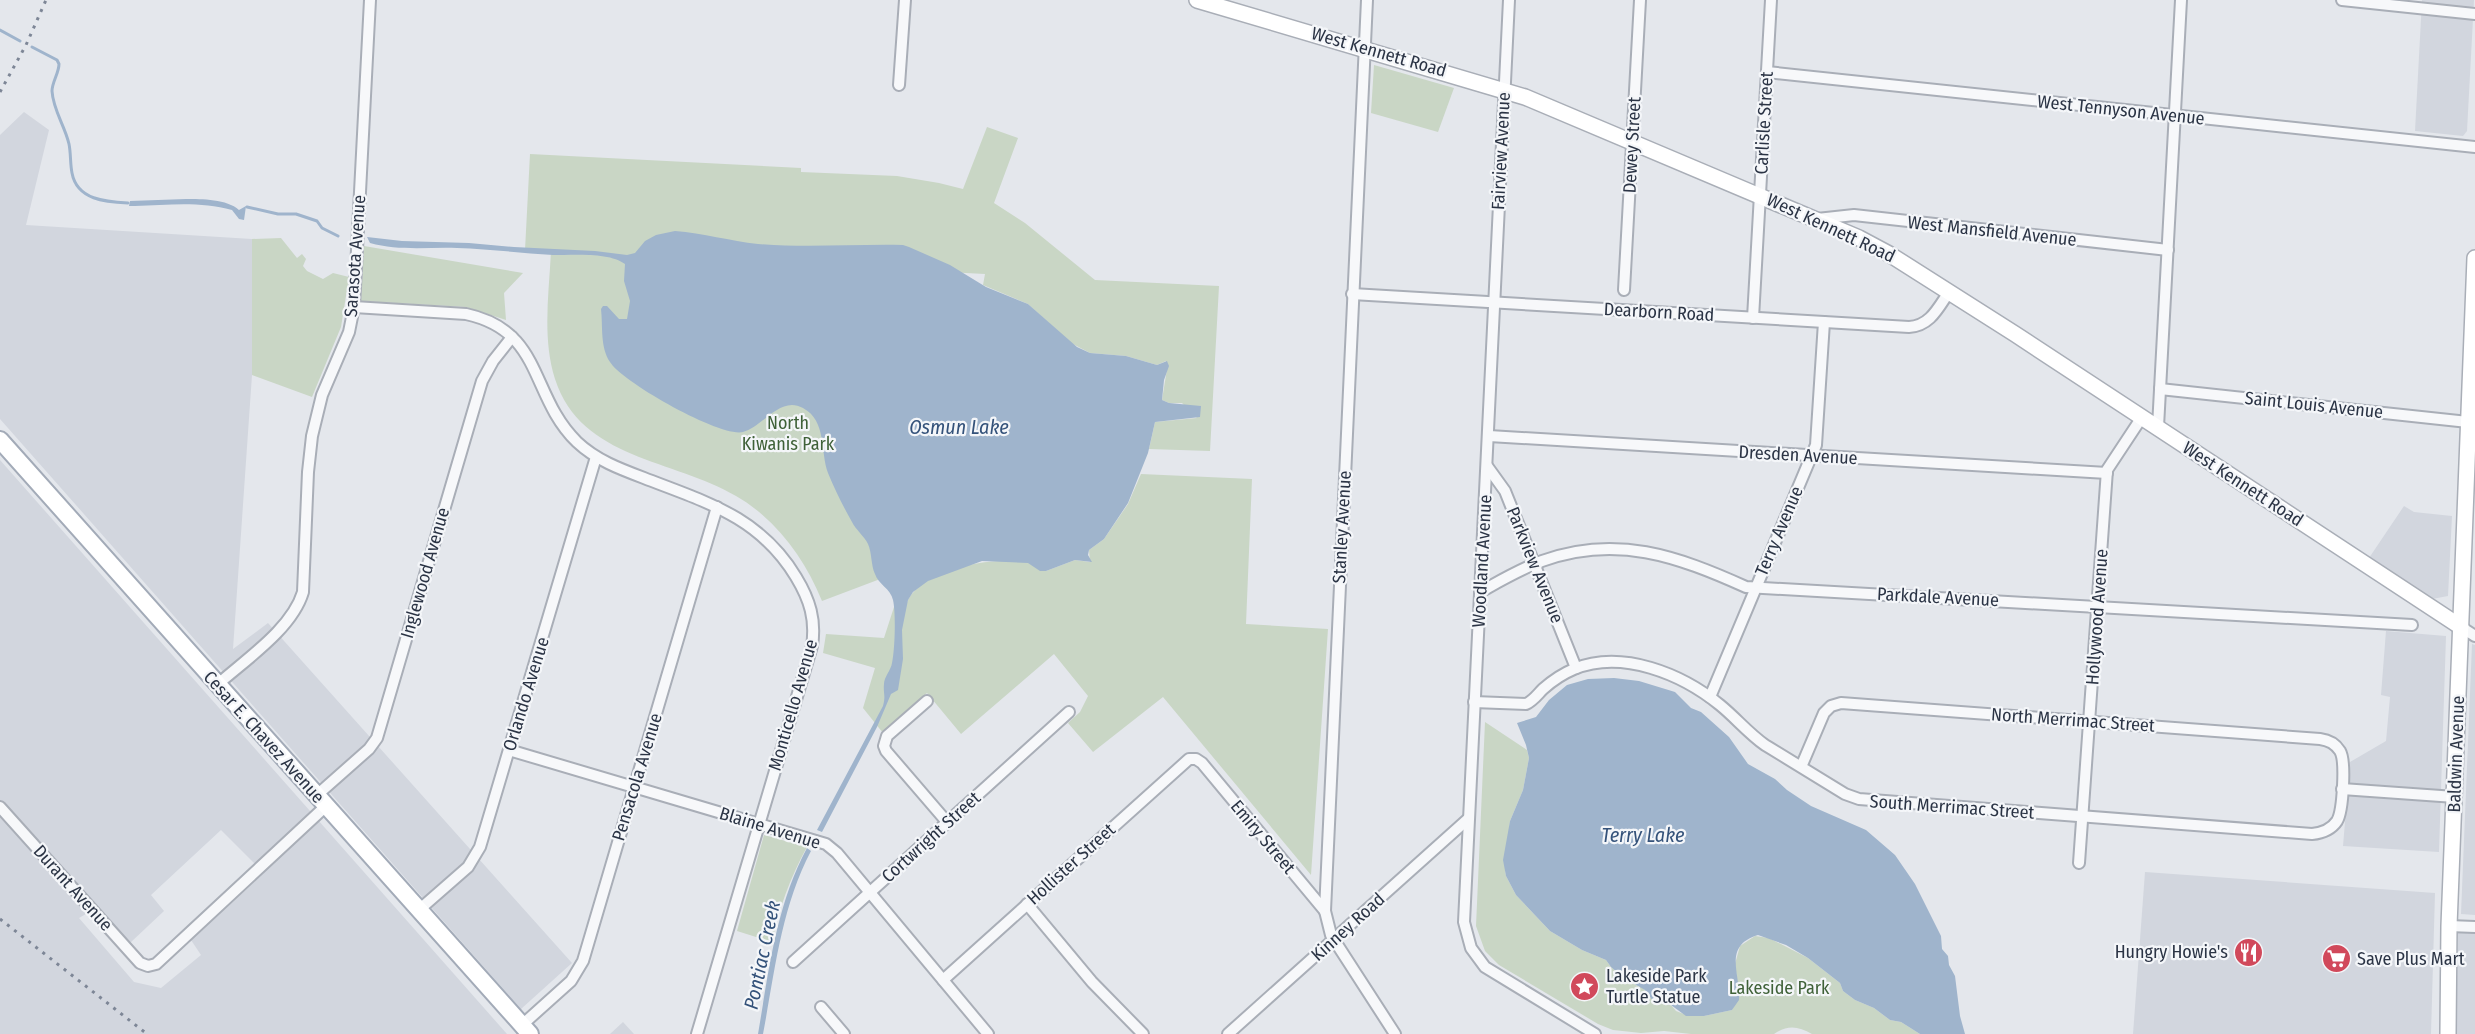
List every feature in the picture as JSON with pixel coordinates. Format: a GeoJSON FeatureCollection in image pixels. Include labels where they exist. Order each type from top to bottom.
{"type":"FeatureCollection","features":[{"type":"Feature","properties":{"kind":"main road","name":"Cesar E. Chavez Avenue"},"geometry":{"type":"LineString","coordinates":[[0,440],[526,1029]]}},
{"type":"Feature","properties":{"kind":"street","name":"Sarasota Avenue"},"geometry":{"type":"LineString","coordinates":[[217,685],[276,633],[302,596],[312,436],[322,395],[349,332],[354,307],[370,0]]}},
{"type":"Feature","properties":{"kind":"street"},"geometry":{"type":"LineString","coordinates":[[899,85],[905,0]]}},
{"type":"Feature","properties":{"kind":"street","name":"Stanley Avenue"},"geometry":{"type":"LineString","coordinates":[[1367,0],[1325,911],[1327,925],[1334,940],[1395,1034]]}},
{"type":"Feature","properties":{"kind":"street","name":"Fairview Avenue"},"geometry":{"type":"LineString","coordinates":[[1495,302],[1509,0]]}},
{"type":"Feature","properties":{"kind":"street","name":"Dewey Street"},"geometry":{"type":"LineString","coordinates":[[1624,290],[1640,0]]}},
{"type":"Feature","properties":{"kind":"street","name":"Carlisle Street"},"geometry":{"type":"LineString","coordinates":[[1753,318],[1771,0]]}},
{"type":"Feature","properties":{"kind":"street"},"geometry":{"type":"LineString","coordinates":[[2158,427],[2181,0]]}},
{"type":"Feature","properties":{"kind":"street"},"geometry":{"type":"LineString","coordinates":[[2342,0],[2475,14]]}},
{"type":"Feature","properties":{"kind":"street","name":"West Kennett Road"},"geometry":{"type":"LineString","coordinates":[[1207,1],[1504,89],[1632,141],[1874,245],[2158,427],[2462,627]]}},
{"type":"Feature","properties":{"kind":"street","name":"West Tennyson Avenue"},"geometry":{"type":"LineString","coordinates":[[1767,72],[2475,147]]}},
{"type":"Feature","properties":{"kind":"street","name":"West Mansfield Avenue"},"geometry":{"type":"LineString","coordinates":[[1817,219],[1854,215],[2168,250]]}},
{"type":"Feature","properties":{"kind":"street","name":"Baldwin Avenue"},"geometry":{"type":"LineString","coordinates":[[2448,1034],[2449,926],[2475,258]]}},
{"type":"Feature","properties":{"kind":"street","name":"Dearborn Road"},"geometry":{"type":"LineString","coordinates":[[1352,294],[1916,326],[1932,318],[1949,292]]}},
{"type":"Feature","properties":{"kind":"street","name":"Woodland Avenue"},"geometry":{"type":"LineString","coordinates":[[1495,302],[1464,921],[1467,938],[1485,967],[1595,1034]]}},
{"type":"Feature","properties":{"kind":"street","name":"Monticello Avenue"},"geometry":{"type":"LineString","coordinates":[[354,307],[466,314],[489,321],[513,337],[530,358],[559,422],[578,442],[596,457],[612,466],[717,507],[753,527],[780,553],[808,599],[814,624],[812,646],[697,1034]]}},
{"type":"Feature","properties":{"kind":"street","name":"Terry Avenue"},"geometry":{"type":"LineString","coordinates":[[1710,697],[1816,445],[1824,322]]}},
{"type":"Feature","properties":{"kind":"street","name":"Inglewood Avenue"},"geometry":{"type":"LineString","coordinates":[[148,966],[156,964],[322,801],[377,738],[479,390],[489,366],[513,337]]}},
{"type":"Feature","properties":{"kind":"street","name":"Saint Louis Avenue"},"geometry":{"type":"LineString","coordinates":[[2160,389],[2468,422]]}},
{"type":"Feature","properties":{"kind":"street","name":"Hollywood Avenue"},"geometry":{"type":"LineString","coordinates":[[2079,863],[2091,721],[2107,473],[2109,465],[2142,417]]}},
{"type":"Feature","properties":{"kind":"street","name":"Dresden Avenue"},"geometry":{"type":"LineString","coordinates":[[1489,436],[2107,473]]}},
{"type":"Feature","properties":{"kind":"street","name":"Orlando Avenue"},"geometry":{"type":"LineString","coordinates":[[420,909],[476,858],[596,457]]}},
{"type":"Feature","properties":{"kind":"street","name":"Parkview Avenue"},"geometry":{"type":"LineString","coordinates":[[1487,466],[1505,491],[1576,668]]}},
{"type":"Feature","properties":{"kind":"street","name":"Pensacola Avenue"},"geometry":{"type":"LineString","coordinates":[[526,1029],[571,981],[580,967],[717,507]]}},
{"type":"Feature","properties":{"kind":"street","name":"Parkdale Avenue"},"geometry":{"type":"LineString","coordinates":[[1480,592],[1534,564],[1581,550],[1630,549],[1671,557],[1746,587],[2412,626]]}},
{"type":"Feature","properties":{"kind":"street"},"geometry":{"type":"LineString","coordinates":[[2462,627],[2475,636]]}},
{"type":"Feature","properties":{"kind":"street","name":"South Merrimac Street"},"geometry":{"type":"LineString","coordinates":[[1474,702],[1526,704],[1554,680],[1576,668],[1607,661],[1633,664],[1668,675],[1710,697],[1760,741],[1859,799],[2317,834],[2330,828],[2339,818],[2342,789]]}},
{"type":"Feature","properties":{"kind":"street"},"geometry":{"type":"LineString","coordinates":[[927,701],[887,736],[884,744],[886,752],[947,822]]}},
{"type":"Feature","properties":{"kind":"street","name":"North Merrimac Street"},"geometry":{"type":"LineString","coordinates":[[1800,766],[1824,713],[1838,703],[2324,739],[2335,745],[2342,756],[2342,789]]}},
{"type":"Feature","properties":{"kind":"street","name":"Cortwright Street"},"geometry":{"type":"LineString","coordinates":[[793,962],[1069,712]]}},
{"type":"Feature","properties":{"kind":"street","name":"Blaine Avenue"},"geometry":{"type":"LineString","coordinates":[[509,750],[826,844],[834,850],[988,1034]]}},
{"type":"Feature","properties":{"kind":"street","name":"Hollister Street"},"geometry":{"type":"LineString","coordinates":[[943,980],[1184,761],[1193,758],[1202,763]]}},
{"type":"Feature","properties":{"kind":"street","name":"Emiry Street"},"geometry":{"type":"LineString","coordinates":[[1202,763],[1325,911]]}},
{"type":"Feature","properties":{"kind":"street"},"geometry":{"type":"LineString","coordinates":[[2342,789],[2455,796]]}},
{"type":"Feature","properties":{"kind":"street","name":"Durant Avenue"},"geometry":{"type":"LineString","coordinates":[[0,807],[140,963],[148,966]]}},
{"type":"Feature","properties":{"kind":"street","name":"Kinney Road"},"geometry":{"type":"LineString","coordinates":[[1228,1034],[1468,819]]}},
{"type":"Feature","properties":{"kind":"street"},"geometry":{"type":"LineString","coordinates":[[1026,904],[1092,982],[1143,1034]]}},
{"type":"Feature","properties":{"kind":"street"},"geometry":{"type":"LineString","coordinates":[[2449,926],[2475,927]]}},
{"type":"Feature","properties":{"kind":"street"},"geometry":{"type":"LineString","coordinates":[[821,1007],[844,1034]]}},
{"type":"Feature","properties":{"kind":"shaded area"},"geometry":{"type":"Polygon","coordinates":[[[2422,0],[2474,0],[2467,131],[2463,136],[2415,131],[2422,0]]]}},
{"type":"Feature","properties":{"kind":"shaded area"},"geometry":{"type":"Polygon","coordinates":[[[24,112],[49,130],[26,225],[252,239],[252,375],[233,649],[268,623],[572,963],[521,1009],[0,419],[0,135],[24,112]]]}},
{"type":"Feature","properties":{"kind":"shaded area"},"geometry":{"type":"Polygon","coordinates":[[[0,460],[507,1034],[0,1034],[0,460]],[[221,830],[151,895],[164,911],[130,943],[98,907],[79,918],[134,982],[161,988],[201,955],[191,940],[264,873],[221,830]]]}},
{"type":"Feature","properties":{"kind":"shaded area"},"geometry":{"type":"Polygon","coordinates":[[[2404,506],[2414,512],[2452,516],[2448,596],[2432,599],[2369,558],[2404,506]]]}},
{"type":"Feature","properties":{"kind":"shaded area"},"geometry":{"type":"Polygon","coordinates":[[[2386,631],[2446,636],[2439,852],[2343,846],[2350,762],[2386,741],[2390,697],[2381,695],[2386,631]]]}},
{"type":"Feature","properties":{"kind":"shaded area"},"geometry":{"type":"Polygon","coordinates":[[[2472,644],[2475,645],[2475,915],[2461,914],[2472,644]]]}},
{"type":"Feature","properties":{"kind":"shaded area"},"geometry":{"type":"Polygon","coordinates":[[[2145,872],[2435,893],[2431,1034],[2133,1034],[2145,872]]]}},
{"type":"Feature","properties":{"kind":"shaded area"},"geometry":{"type":"Polygon","coordinates":[[[2458,932],[2475,932],[2475,1034],[2456,1034],[2458,932]]]}},
{"type":"Feature","properties":{"kind":"shaded area"},"geometry":{"type":"Polygon","coordinates":[[[623,1022],[634,1034],[610,1034],[623,1022]]]}},
{"type":"Feature","properties":{"kind":"green space"},"geometry":{"type":"Polygon","coordinates":[[[1374,65],[1454,88],[1438,132],[1371,113],[1374,65]]]}},
{"type":"Feature","properties":{"kind":"green space","name":"North Kiwanis Park"},"geometry":{"type":"Polygon","coordinates":[[[987,127],[1018,138],[994,203],[1025,223],[1095,280],[1219,286],[1210,451],[1149,449],[1155,422],[1197,418],[1182,403],[1169,403],[1162,400],[1167,369],[1166,361],[1157,365],[1126,356],[1090,353],[1071,343],[1028,304],[983,285],[985,274],[693,259],[843,354],[904,570],[822,601],[807,570],[788,541],[750,505],[711,484],[607,442],[586,426],[568,406],[555,379],[547,332],[551,251],[525,250],[530,154],[801,168],[801,172],[897,176],[963,189],[987,127]]]}},
{"type":"Feature","properties":{"kind":"green space"},"geometry":{"type":"Polygon","coordinates":[[[281,238],[297,258],[302,254],[306,259],[303,266],[307,271],[323,279],[333,273],[349,277],[341,327],[312,397],[252,375],[252,239],[281,238]]]}},
{"type":"Feature","properties":{"kind":"green space"},"geometry":{"type":"Polygon","coordinates":[[[364,246],[523,273],[504,293],[506,320],[466,307],[361,301],[364,246]]]}},
{"type":"Feature","properties":{"kind":"green space"},"geometry":{"type":"Polygon","coordinates":[[[1141,474],[1252,479],[1246,624],[1328,629],[1311,875],[1163,697],[1093,752],[1068,723],[1080,712],[1088,696],[1054,654],[961,734],[927,693],[883,733],[863,708],[875,668],[823,653],[826,634],[884,638],[894,607],[906,605],[913,593],[925,582],[941,574],[978,563],[997,561],[1029,563],[1046,571],[1075,560],[1090,562],[1089,550],[1104,539],[1128,504],[1141,474]]]}},
{"type":"Feature","properties":{"kind":"green space","name":"Lakeside Park"},"geometry":{"type":"Polygon","coordinates":[[[1485,722],[1527,750],[1529,758],[1523,790],[1510,821],[1505,870],[1516,895],[1550,931],[1582,950],[1606,960],[1611,967],[1631,983],[1643,988],[1658,1003],[1671,1005],[1676,1011],[1689,1016],[1704,1016],[1732,1010],[1739,994],[1735,964],[1740,946],[1755,936],[1769,938],[1808,958],[1840,983],[1843,991],[1855,1000],[1874,1008],[1890,1020],[1901,1022],[1920,1034],[1812,1034],[1793,1028],[1783,1029],[1774,1034],[1691,1034],[1664,1031],[1641,1033],[1613,1030],[1598,1024],[1499,965],[1485,951],[1476,926],[1485,722]]]}},
{"type":"Feature","properties":{"kind":"green space"},"geometry":{"type":"Polygon","coordinates":[[[764,835],[807,847],[786,893],[772,942],[737,931],[764,835]]]}},
{"type":"Feature","properties":{"kind":"water"},"geometry":{"type":"Polygon","coordinates":[[[186,199],[221,202],[239,210],[246,206],[244,220],[239,219],[232,210],[208,205],[129,206],[130,201],[186,199]]]}},
{"type":"Feature","properties":{"kind":"water","name":"Osmun Lake"},"geometry":{"type":"Polygon","coordinates":[[[675,231],[748,243],[776,245],[903,245],[950,265],[986,287],[1028,304],[1077,347],[1090,353],[1126,356],[1157,365],[1167,361],[1169,366],[1164,380],[1162,400],[1169,403],[1201,406],[1200,417],[1155,422],[1148,453],[1128,503],[1104,539],[1089,550],[1088,555],[1092,562],[1075,560],[1040,571],[1028,563],[982,561],[928,581],[913,592],[908,600],[902,630],[903,659],[898,690],[891,694],[877,727],[822,832],[817,830],[883,706],[884,681],[893,657],[895,622],[892,596],[877,578],[868,544],[854,525],[833,486],[828,473],[822,437],[811,414],[795,405],[787,406],[772,413],[750,429],[743,432],[731,432],[673,407],[618,371],[610,362],[605,350],[601,309],[607,306],[619,319],[627,319],[630,301],[624,281],[625,264],[618,260],[590,255],[391,247],[370,243],[367,237],[627,255],[635,253],[645,241],[656,235],[675,231]]]}},
{"type":"Feature","properties":{"kind":"water","name":"Terry Lake"},"geometry":{"type":"Polygon","coordinates":[[[1614,678],[1639,681],[1675,692],[1691,708],[1701,712],[1729,737],[1748,764],[1775,779],[1811,806],[1866,830],[1895,855],[1915,884],[1941,936],[1942,949],[1948,956],[1949,965],[1955,976],[1960,1016],[1965,1034],[1920,1034],[1901,1022],[1890,1020],[1874,1008],[1855,1000],[1843,991],[1840,983],[1808,958],[1786,945],[1758,935],[1740,946],[1737,954],[1739,1000],[1732,1010],[1704,1016],[1686,1016],[1671,1005],[1653,1001],[1645,990],[1624,978],[1606,960],[1582,950],[1550,931],[1516,895],[1506,876],[1503,860],[1510,821],[1523,790],[1529,758],[1517,723],[1536,717],[1549,700],[1567,685],[1588,679],[1614,678]]]}},
{"type":"Feature","properties":{"kind":"water"},"geometry":{"type":"Polygon","coordinates":[[[807,848],[811,851],[793,895],[780,940],[763,1034],[758,1034],[770,962],[781,915],[796,870],[807,848]]]}},
{"type":"Feature","properties":{"kind":"waterway"},"geometry":{"type":"LineString","coordinates":[[0,30],[20,41]]}},
{"type":"Feature","properties":{"kind":"waterway"},"geometry":{"type":"LineString","coordinates":[[32,47],[57,60],[59,64],[52,91],[69,144],[71,169],[75,182],[80,189],[94,198],[128,203]]}},
{"type":"Feature","properties":{"kind":"waterway"},"geometry":{"type":"LineString","coordinates":[[247,207],[278,214],[296,214],[317,221],[322,228],[338,236]]}},
{"type":"Feature","properties":{"kind":"railway"},"geometry":{"type":"LineString","coordinates":[[0,92],[26,45],[46,0]]}},
{"type":"Feature","properties":{"kind":"railway"},"geometry":{"type":"LineString","coordinates":[[0,919],[147,1034]]}},
{"type":"Feature","properties":{"kind":"place","name":"Hungry Howie's"},"geometry":{"type":"Point","coordinates":[2249,952]}},
{"type":"Feature","properties":{"kind":"place","name":"Save Plus Mart"},"geometry":{"type":"Point","coordinates":[2336,959]}},
{"type":"Feature","properties":{"kind":"place","name":"Lakeside Park Turtle Statue"},"geometry":{"type":"Point","coordinates":[1585,986]}},
{"type":"Feature","properties":{"kind":"water label","name":"Pontiac Creek"},"geometry":{"type":"Point","coordinates":[762,955]}}]}
